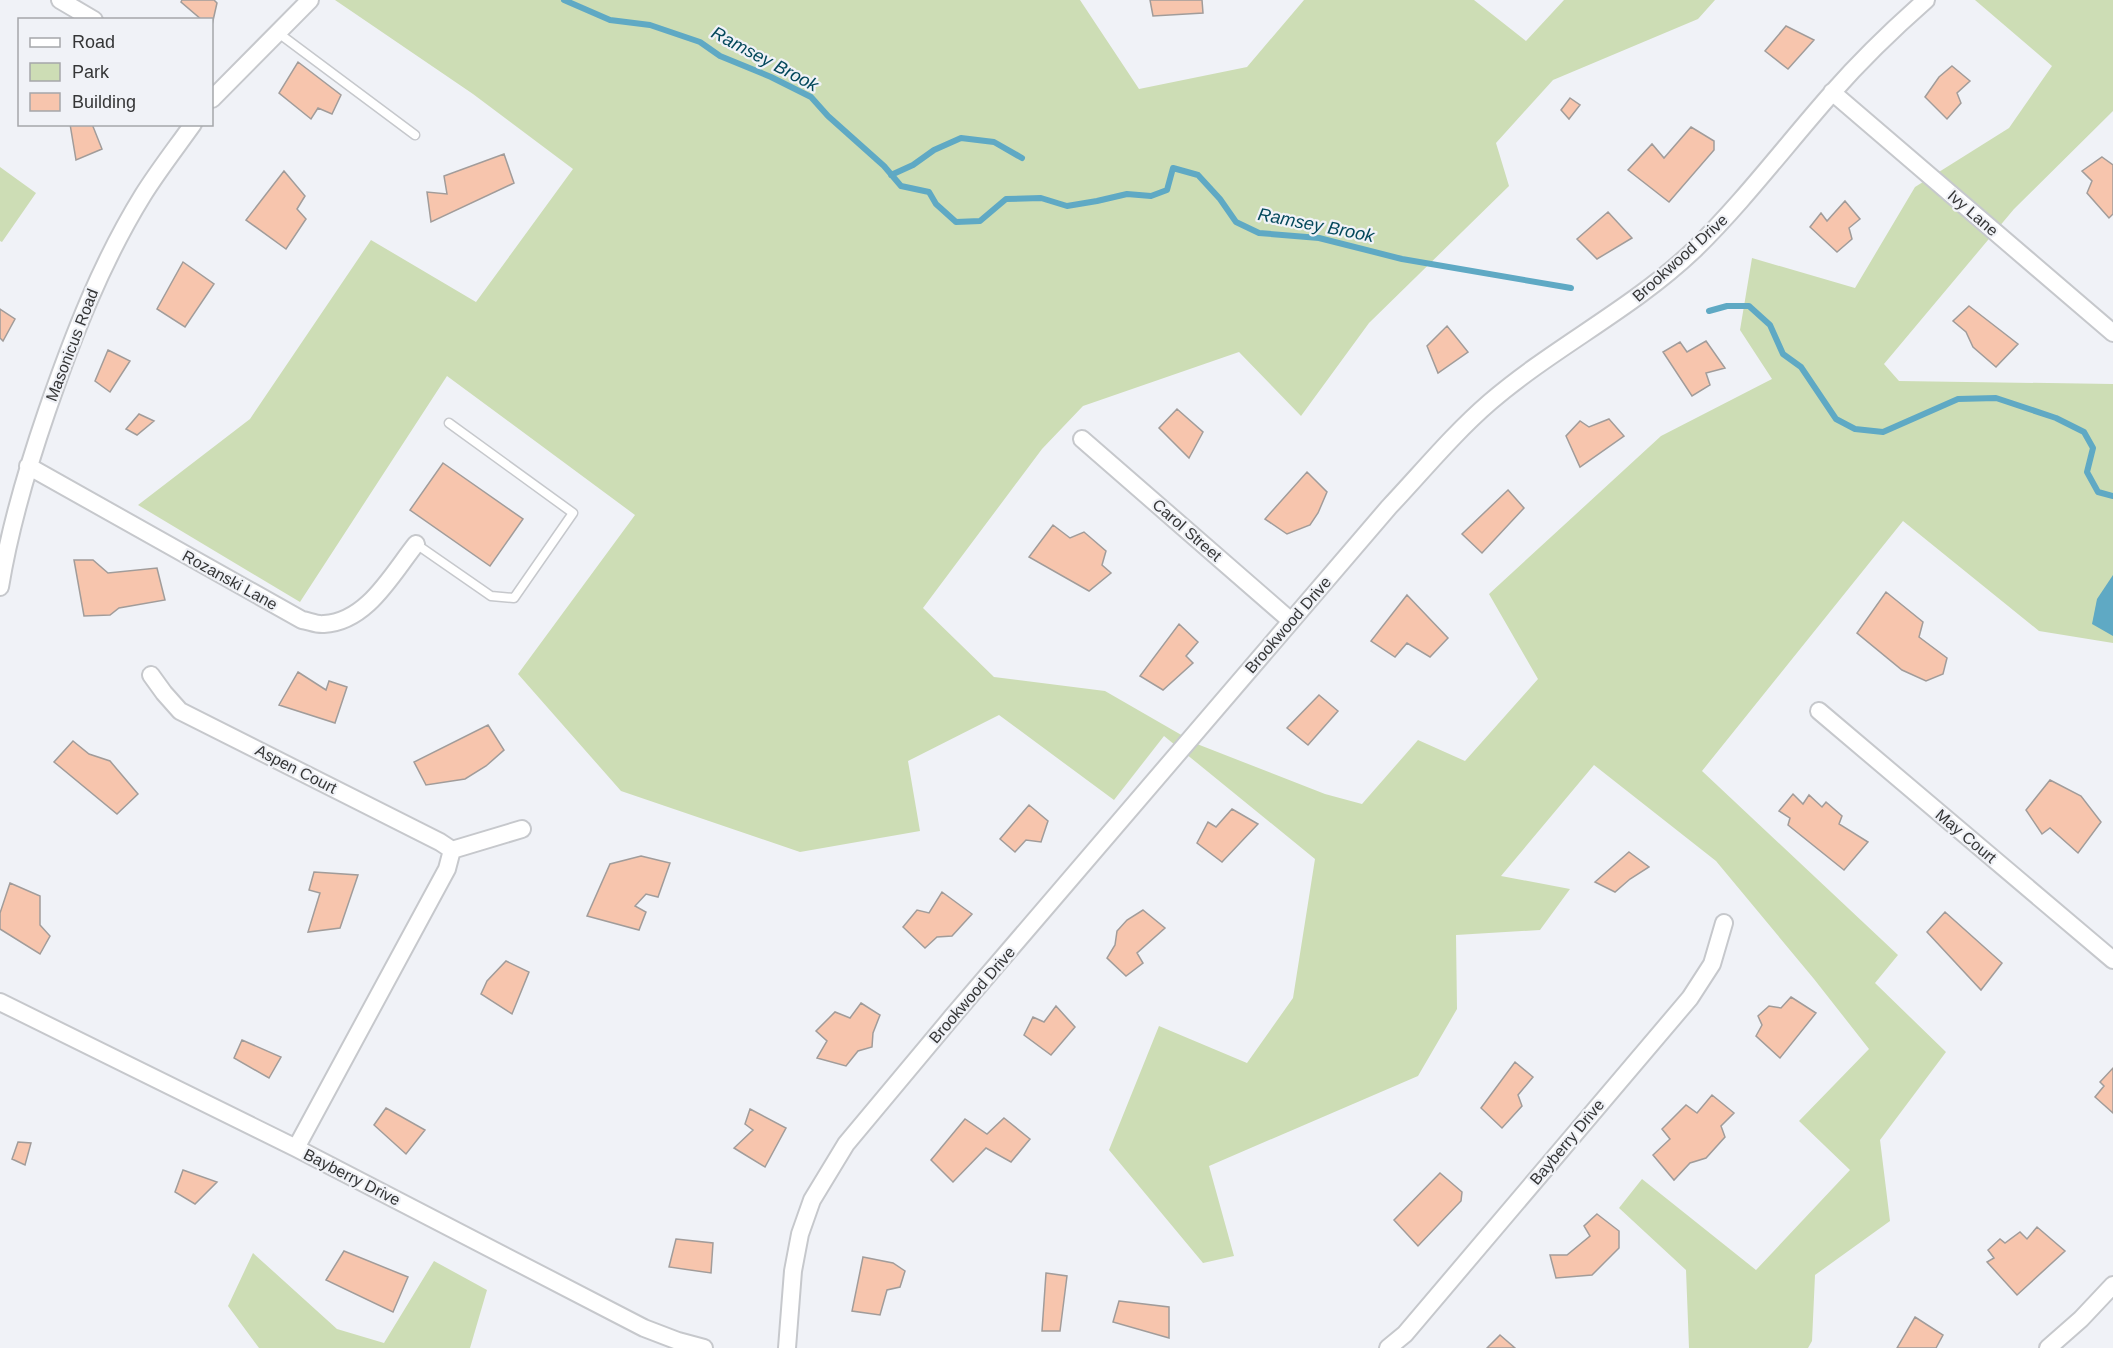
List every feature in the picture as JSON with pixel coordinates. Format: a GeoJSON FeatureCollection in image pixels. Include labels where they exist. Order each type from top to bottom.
{"type":"FeatureCollection","features":[{"type":"Feature","properties":{"kind":"street"},"geometry":{"type":"LineString","coordinates":[[60,0],[91,18]]}},
{"type":"Feature","properties":{"kind":"street"},"geometry":{"type":"LineString","coordinates":[[213,96],[310,0]]}},
{"type":"Feature","properties":{"kind":"street","name":"Brookwood Drive"},"geometry":{"type":"LineString","coordinates":[[787,1348],[793,1271],[800,1234],[812,1200],[846,1144],[952,1017],[1389,507],[1459,432],[1490,402],[1513,384],[1636,299],[1692,251],[1727,216],[1832,92],[1864,58],[1926,0]]}},
{"type":"Feature","properties":{"kind":"street","name":"Ivy Lane"},"geometry":{"type":"LineString","coordinates":[[1832,92],[2113,333]]}},
{"type":"Feature","properties":{"kind":"street","name":"Masonicus Road"},"geometry":{"type":"LineString","coordinates":[[0,587],[10,532],[28,466],[71,340],[96,284],[143,196],[192,126]]}},
{"type":"Feature","properties":{"kind":"street","name":"Carol Street"},"geometry":{"type":"LineString","coordinates":[[1083,439],[1291,621]]}},
{"type":"Feature","properties":{"kind":"street","name":"Rozanski Lane"},"geometry":{"type":"LineString","coordinates":[[28,466],[302,620],[323,625],[348,619],[374,598],[416,544]]}},
{"type":"Feature","properties":{"kind":"street","name":"Aspen Court"},"geometry":{"type":"LineString","coordinates":[[151,675],[180,711],[452,850]]}},
{"type":"Feature","properties":{"kind":"street","name":"May Court"},"geometry":{"type":"LineString","coordinates":[[1819,711],[2113,960]]}},
{"type":"Feature","properties":{"kind":"street"},"geometry":{"type":"LineString","coordinates":[[296,1148],[447,869],[452,850],[522,829]]}},
{"type":"Feature","properties":{"kind":"street","name":"Bayberry Drive"},"geometry":{"type":"LineString","coordinates":[[1388,1348],[1405,1334],[1690,998],[1712,964],[1724,923]]}},
{"type":"Feature","properties":{"kind":"street","name":"Bayberry Drive"},"geometry":{"type":"LineString","coordinates":[[0,1002],[296,1148],[644,1328],[705,1348]]}},
{"type":"Feature","properties":{"kind":"street"},"geometry":{"type":"LineString","coordinates":[[2048,1348],[2113,1286]]}},
{"type":"Feature","properties":{"kind":"lane"},"geometry":{"type":"LineString","coordinates":[[277,31],[415,135]]}},
{"type":"Feature","properties":{"kind":"lane"},"geometry":{"type":"LineString","coordinates":[[416,544],[491,596],[514,598],[573,513],[449,423]]}},
{"type":"Feature","properties":{"kind":"green space"},"geometry":{"type":"Polygon","coordinates":[[[335,0],[1080,0],[1139,89],[1247,67],[1304,0],[1474,0],[1526,41],[1564,0],[1715,0],[1698,19],[1553,80],[1496,143],[1509,186],[1369,323],[1301,416],[1239,352],[1083,406],[1042,449],[923,608],[994,677],[1105,691],[1197,744],[1325,794],[1362,804],[1418,740],[1465,761],[1538,679],[1489,594],[1661,436],[1772,379],[1740,330],[1752,258],[1855,288],[1915,187],[2009,128],[2052,66],[1975,0],[2113,0],[2113,111],[2014,209],[1884,364],[1899,381],[2113,384],[2113,643],[2039,631],[1903,521],[1702,771],[1898,955],[1875,983],[1946,1052],[1880,1140],[1890,1221],[1815,1275],[1812,1341],[1808,1348],[1689,1348],[1686,1270],[1619,1208],[1642,1179],[1756,1270],[1850,1170],[1799,1121],[1869,1049],[1716,861],[1594,765],[1501,876],[1570,889],[1540,930],[1456,935],[1457,1009],[1418,1076],[1209,1166],[1234,1256],[1203,1263],[1109,1150],[1159,1026],[1247,1063],[1293,998],[1315,859],[1164,736],[1114,800],[999,715],[908,761],[920,831],[800,852],[621,791],[518,674],[635,515],[447,376],[300,602],[138,505],[250,419],[371,240],[476,302],[573,169],[473,94],[335,0]]]}},
{"type":"Feature","properties":{"kind":"green space"},"geometry":{"type":"Polygon","coordinates":[[[0,167],[36,193],[2,242],[0,241],[0,167]]]}},
{"type":"Feature","properties":{"kind":"green space"},"geometry":{"type":"Polygon","coordinates":[[[253,1253],[337,1329],[384,1343],[434,1261],[487,1290],[470,1348],[259,1348],[228,1306],[253,1253]]]}},
{"type":"Feature","properties":{"kind":"water"},"geometry":{"type":"Polygon","coordinates":[[[2113,575],[2113,636],[2092,624],[2097,599],[2113,575]]]}},
{"type":"Feature","properties":{"kind":"building"},"geometry":{"type":"Polygon","coordinates":[[[182,0],[214,0],[217,3],[213,21],[213,18],[200,18],[181,2],[182,0]]]}},
{"type":"Feature","properties":{"kind":"building"},"geometry":{"type":"Polygon","coordinates":[[[1150,0],[1202,0],[1203,13],[1153,16],[1150,0]]]}},
{"type":"Feature","properties":{"kind":"building"},"geometry":{"type":"Polygon","coordinates":[[[1786,26],[1814,40],[1788,69],[1765,51],[1786,26]]]}},
{"type":"Feature","properties":{"kind":"building"},"geometry":{"type":"Polygon","coordinates":[[[298,62],[341,95],[332,114],[318,108],[311,119],[279,93],[298,62]]]}},
{"type":"Feature","properties":{"kind":"building"},"geometry":{"type":"Polygon","coordinates":[[[1952,66],[1970,81],[1957,93],[1961,103],[1947,119],[1925,97],[1939,77],[1952,66]]]}},
{"type":"Feature","properties":{"kind":"building"},"geometry":{"type":"Polygon","coordinates":[[[1570,98],[1580,105],[1569,119],[1561,110],[1570,98]]]}},
{"type":"Feature","properties":{"kind":"building"},"geometry":{"type":"Polygon","coordinates":[[[70,126],[93,126],[102,149],[76,160],[70,126]]]}},
{"type":"Feature","properties":{"kind":"building"},"geometry":{"type":"Polygon","coordinates":[[[1691,127],[1714,141],[1714,150],[1669,202],[1628,170],[1652,144],[1664,158],[1691,127]]]}},
{"type":"Feature","properties":{"kind":"building"},"geometry":{"type":"Polygon","coordinates":[[[504,154],[514,183],[431,222],[427,192],[447,194],[444,176],[504,154]]]}},
{"type":"Feature","properties":{"kind":"building"},"geometry":{"type":"Polygon","coordinates":[[[2102,157],[2113,165],[2113,214],[2109,218],[2087,193],[2092,181],[2082,171],[2102,157]]]}},
{"type":"Feature","properties":{"kind":"building"},"geometry":{"type":"Polygon","coordinates":[[[284,171],[305,196],[297,209],[306,219],[286,249],[246,220],[284,171]]]}},
{"type":"Feature","properties":{"kind":"building"},"geometry":{"type":"Polygon","coordinates":[[[1845,201],[1860,219],[1849,228],[1852,239],[1837,252],[1810,227],[1821,213],[1827,221],[1845,201]]]}},
{"type":"Feature","properties":{"kind":"building"},"geometry":{"type":"Polygon","coordinates":[[[1608,212],[1632,238],[1597,259],[1577,239],[1608,212]]]}},
{"type":"Feature","properties":{"kind":"building"},"geometry":{"type":"Polygon","coordinates":[[[183,262],[214,284],[185,327],[157,309],[183,262]]]}},
{"type":"Feature","properties":{"kind":"building"},"geometry":{"type":"Polygon","coordinates":[[[1969,306],[2018,344],[1996,367],[1973,347],[1966,332],[1953,321],[1969,306]]]}},
{"type":"Feature","properties":{"kind":"building"},"geometry":{"type":"Polygon","coordinates":[[[0,309],[15,319],[3,341],[0,338],[0,309]]]}},
{"type":"Feature","properties":{"kind":"building"},"geometry":{"type":"Polygon","coordinates":[[[1447,326],[1468,352],[1438,373],[1427,346],[1447,326]]]}},
{"type":"Feature","properties":{"kind":"building"},"geometry":{"type":"Polygon","coordinates":[[[1706,341],[1725,368],[1706,373],[1710,385],[1692,396],[1663,352],[1680,342],[1687,352],[1706,341]]]}},
{"type":"Feature","properties":{"kind":"building"},"geometry":{"type":"Polygon","coordinates":[[[108,350],[130,361],[110,392],[95,381],[108,350]]]}},
{"type":"Feature","properties":{"kind":"building"},"geometry":{"type":"Polygon","coordinates":[[[1177,409],[1203,432],[1189,458],[1159,428],[1177,409]]]}},
{"type":"Feature","properties":{"kind":"building"},"geometry":{"type":"Polygon","coordinates":[[[139,414],[154,421],[137,435],[126,429],[139,414]]]}},
{"type":"Feature","properties":{"kind":"building"},"geometry":{"type":"Polygon","coordinates":[[[1609,419],[1624,436],[1580,467],[1566,436],[1580,421],[1589,427],[1609,419]]]}},
{"type":"Feature","properties":{"kind":"building"},"geometry":{"type":"Polygon","coordinates":[[[443,463],[523,519],[490,566],[410,510],[443,463]]]}},
{"type":"Feature","properties":{"kind":"building"},"geometry":{"type":"Polygon","coordinates":[[[1307,472],[1327,492],[1310,525],[1287,534],[1265,519],[1307,472]]]}},
{"type":"Feature","properties":{"kind":"building"},"geometry":{"type":"Polygon","coordinates":[[[1508,490],[1524,508],[1482,553],[1462,534],[1508,490]]]}},
{"type":"Feature","properties":{"kind":"building"},"geometry":{"type":"Polygon","coordinates":[[[1053,525],[1070,538],[1084,532],[1106,551],[1102,565],[1111,573],[1089,591],[1029,557],[1053,525]]]}},
{"type":"Feature","properties":{"kind":"building"},"geometry":{"type":"Polygon","coordinates":[[[74,560],[93,560],[108,573],[157,568],[165,600],[119,608],[110,615],[84,616],[74,560]]]}},
{"type":"Feature","properties":{"kind":"building"},"geometry":{"type":"Polygon","coordinates":[[[1886,592],[1923,622],[1919,637],[1947,658],[1943,674],[1926,681],[1902,670],[1857,633],[1886,592]]]}},
{"type":"Feature","properties":{"kind":"building"},"geometry":{"type":"Polygon","coordinates":[[[1407,595],[1448,638],[1430,657],[1407,643],[1395,657],[1371,641],[1407,595]]]}},
{"type":"Feature","properties":{"kind":"building"},"geometry":{"type":"Polygon","coordinates":[[[1179,624],[1198,642],[1186,656],[1193,663],[1163,690],[1140,676],[1179,624]]]}},
{"type":"Feature","properties":{"kind":"building"},"geometry":{"type":"Polygon","coordinates":[[[298,672],[326,690],[329,681],[347,687],[335,723],[279,705],[298,672]]]}},
{"type":"Feature","properties":{"kind":"building"},"geometry":{"type":"Polygon","coordinates":[[[1319,695],[1338,711],[1308,745],[1287,728],[1319,695]]]}},
{"type":"Feature","properties":{"kind":"building"},"geometry":{"type":"Polygon","coordinates":[[[488,725],[504,750],[486,766],[465,779],[426,785],[414,762],[488,725]]]}},
{"type":"Feature","properties":{"kind":"building"},"geometry":{"type":"Polygon","coordinates":[[[73,741],[89,754],[110,761],[138,794],[117,814],[54,762],[73,741]]]}},
{"type":"Feature","properties":{"kind":"building"},"geometry":{"type":"Polygon","coordinates":[[[2050,780],[2081,796],[2101,822],[2078,853],[2050,828],[2042,834],[2026,810],[2050,780]]]}},
{"type":"Feature","properties":{"kind":"building"},"geometry":{"type":"Polygon","coordinates":[[[1793,794],[1803,804],[1809,795],[1822,807],[1826,802],[1842,816],[1839,824],[1868,842],[1844,870],[1788,825],[1790,818],[1779,811],[1793,794]]]}},
{"type":"Feature","properties":{"kind":"building"},"geometry":{"type":"Polygon","coordinates":[[[1029,805],[1048,821],[1041,842],[1026,840],[1015,852],[1000,839],[1029,805]]]}},
{"type":"Feature","properties":{"kind":"building"},"geometry":{"type":"Polygon","coordinates":[[[1232,809],[1258,824],[1222,862],[1197,843],[1208,822],[1216,827],[1232,809]]]}},
{"type":"Feature","properties":{"kind":"building"},"geometry":{"type":"Polygon","coordinates":[[[1629,852],[1649,867],[1615,892],[1595,882],[1629,852]]]}},
{"type":"Feature","properties":{"kind":"building"},"geometry":{"type":"Polygon","coordinates":[[[641,856],[670,863],[658,897],[646,894],[635,906],[646,912],[639,930],[587,916],[610,864],[641,856]]]}},
{"type":"Feature","properties":{"kind":"building"},"geometry":{"type":"Polygon","coordinates":[[[314,872],[358,875],[340,928],[308,932],[320,893],[309,890],[314,872]]]}},
{"type":"Feature","properties":{"kind":"building"},"geometry":{"type":"Polygon","coordinates":[[[10,883],[40,896],[40,925],[50,936],[40,954],[0,929],[0,913],[10,883]]]}},
{"type":"Feature","properties":{"kind":"building"},"geometry":{"type":"Polygon","coordinates":[[[942,892],[972,914],[952,936],[937,937],[925,948],[903,927],[917,910],[929,913],[942,892]]]}},
{"type":"Feature","properties":{"kind":"building"},"geometry":{"type":"Polygon","coordinates":[[[1143,910],[1165,928],[1137,953],[1143,963],[1126,976],[1107,958],[1115,945],[1117,931],[1127,920],[1143,910]]]}},
{"type":"Feature","properties":{"kind":"building"},"geometry":{"type":"Polygon","coordinates":[[[1945,912],[2002,963],[1981,990],[1927,932],[1945,912]]]}},
{"type":"Feature","properties":{"kind":"building"},"geometry":{"type":"Polygon","coordinates":[[[506,961],[529,972],[512,1014],[481,994],[487,981],[506,961]]]}},
{"type":"Feature","properties":{"kind":"building"},"geometry":{"type":"Polygon","coordinates":[[[1791,997],[1816,1013],[1780,1058],[1756,1036],[1762,1025],[1758,1016],[1769,1006],[1781,1008],[1791,997]]]}},
{"type":"Feature","properties":{"kind":"building"},"geometry":{"type":"Polygon","coordinates":[[[861,1003],[880,1015],[873,1033],[872,1047],[858,1051],[846,1066],[817,1058],[827,1041],[816,1031],[835,1012],[850,1018],[861,1003]]]}},
{"type":"Feature","properties":{"kind":"building"},"geometry":{"type":"Polygon","coordinates":[[[1056,1006],[1075,1027],[1051,1055],[1024,1035],[1033,1017],[1044,1022],[1056,1006]]]}},
{"type":"Feature","properties":{"kind":"building"},"geometry":{"type":"Polygon","coordinates":[[[242,1040],[281,1057],[269,1078],[234,1058],[242,1040]]]}},
{"type":"Feature","properties":{"kind":"building"},"geometry":{"type":"Polygon","coordinates":[[[1515,1062],[1533,1077],[1518,1095],[1522,1106],[1502,1128],[1481,1108],[1515,1062]]]}},
{"type":"Feature","properties":{"kind":"building"},"geometry":{"type":"Polygon","coordinates":[[[2113,1068],[2113,1113],[2095,1097],[2104,1086],[2100,1082],[2113,1068]]]}},
{"type":"Feature","properties":{"kind":"building"},"geometry":{"type":"Polygon","coordinates":[[[1712,1095],[1734,1113],[1721,1126],[1725,1137],[1706,1158],[1690,1163],[1674,1180],[1653,1155],[1670,1139],[1662,1129],[1686,1105],[1697,1113],[1712,1095]]]}},
{"type":"Feature","properties":{"kind":"building"},"geometry":{"type":"Polygon","coordinates":[[[386,1108],[425,1130],[406,1154],[374,1125],[386,1108]]]}},
{"type":"Feature","properties":{"kind":"building"},"geometry":{"type":"Polygon","coordinates":[[[750,1109],[786,1128],[765,1167],[734,1148],[753,1130],[745,1124],[750,1109]]]}},
{"type":"Feature","properties":{"kind":"building"},"geometry":{"type":"Polygon","coordinates":[[[1004,1118],[1030,1139],[1011,1162],[986,1148],[953,1182],[931,1160],[965,1119],[987,1134],[1004,1118]]]}},
{"type":"Feature","properties":{"kind":"building"},"geometry":{"type":"Polygon","coordinates":[[[18,1142],[31,1143],[25,1165],[12,1159],[18,1142]]]}},
{"type":"Feature","properties":{"kind":"building"},"geometry":{"type":"Polygon","coordinates":[[[183,1170],[217,1182],[195,1204],[175,1192],[183,1170]]]}},
{"type":"Feature","properties":{"kind":"building"},"geometry":{"type":"Polygon","coordinates":[[[1440,1173],[1462,1192],[1461,1201],[1418,1246],[1394,1220],[1440,1173]]]}},
{"type":"Feature","properties":{"kind":"building"},"geometry":{"type":"Polygon","coordinates":[[[1597,1214],[1619,1231],[1619,1248],[1592,1275],[1556,1278],[1550,1255],[1567,1255],[1590,1236],[1584,1226],[1597,1214]]]}},
{"type":"Feature","properties":{"kind":"building"},"geometry":{"type":"Polygon","coordinates":[[[2037,1227],[2065,1251],[2017,1295],[1987,1262],[1994,1258],[1988,1250],[2000,1239],[2005,1243],[2020,1232],[2027,1239],[2037,1227]]]}},
{"type":"Feature","properties":{"kind":"building"},"geometry":{"type":"Polygon","coordinates":[[[676,1239],[713,1243],[711,1273],[669,1267],[676,1239]]]}},
{"type":"Feature","properties":{"kind":"building"},"geometry":{"type":"Polygon","coordinates":[[[344,1251],[408,1277],[393,1312],[326,1280],[344,1251]]]}},
{"type":"Feature","properties":{"kind":"building"},"geometry":{"type":"Polygon","coordinates":[[[863,1257],[893,1263],[905,1271],[900,1287],[887,1290],[880,1315],[852,1311],[863,1257]]]}},
{"type":"Feature","properties":{"kind":"building"},"geometry":{"type":"Polygon","coordinates":[[[1046,1273],[1067,1276],[1060,1331],[1042,1331],[1046,1273]]]}},
{"type":"Feature","properties":{"kind":"building"},"geometry":{"type":"Polygon","coordinates":[[[1119,1301],[1169,1307],[1169,1338],[1113,1322],[1119,1301]]]}},
{"type":"Feature","properties":{"kind":"building"},"geometry":{"type":"Polygon","coordinates":[[[1915,1317],[1943,1335],[1936,1348],[1897,1348],[1915,1317]]]}},
{"type":"Feature","properties":{"kind":"building"},"geometry":{"type":"Polygon","coordinates":[[[1500,1335],[1515,1348],[1487,1348],[1500,1335]]]}},
{"type":"Feature","properties":{"kind":"waterway","name":"Ramsey Brook"},"geometry":{"type":"LineString","coordinates":[[564,0],[610,20],[650,25],[700,42],[720,56],[771,77],[811,97],[828,116],[884,166],[901,186],[929,192],[936,204],[956,222],[980,221],[1006,199],[1041,198],[1067,206],[1127,194],[1151,196],[1167,190],[1173,168],[1198,175],[1220,199],[1236,222],[1259,233],[1319,238],[1402,259],[1571,288]]}},
{"type":"Feature","properties":{"kind":"waterway"},"geometry":{"type":"LineString","coordinates":[[891,175],[913,165],[934,150],[961,138],[994,142],[1022,158]]}},
{"type":"Feature","properties":{"kind":"waterway","name":"Ramsey Brook"},"geometry":{"type":"LineString","coordinates":[[1709,311],[1727,306],[1749,306],[1770,325],[1783,354],[1801,367],[1836,419],[1855,429],[1883,432],[1958,399],[1996,398],[2056,418],[2084,432],[2093,448],[2087,472],[2098,492],[2113,496]]}}]}
